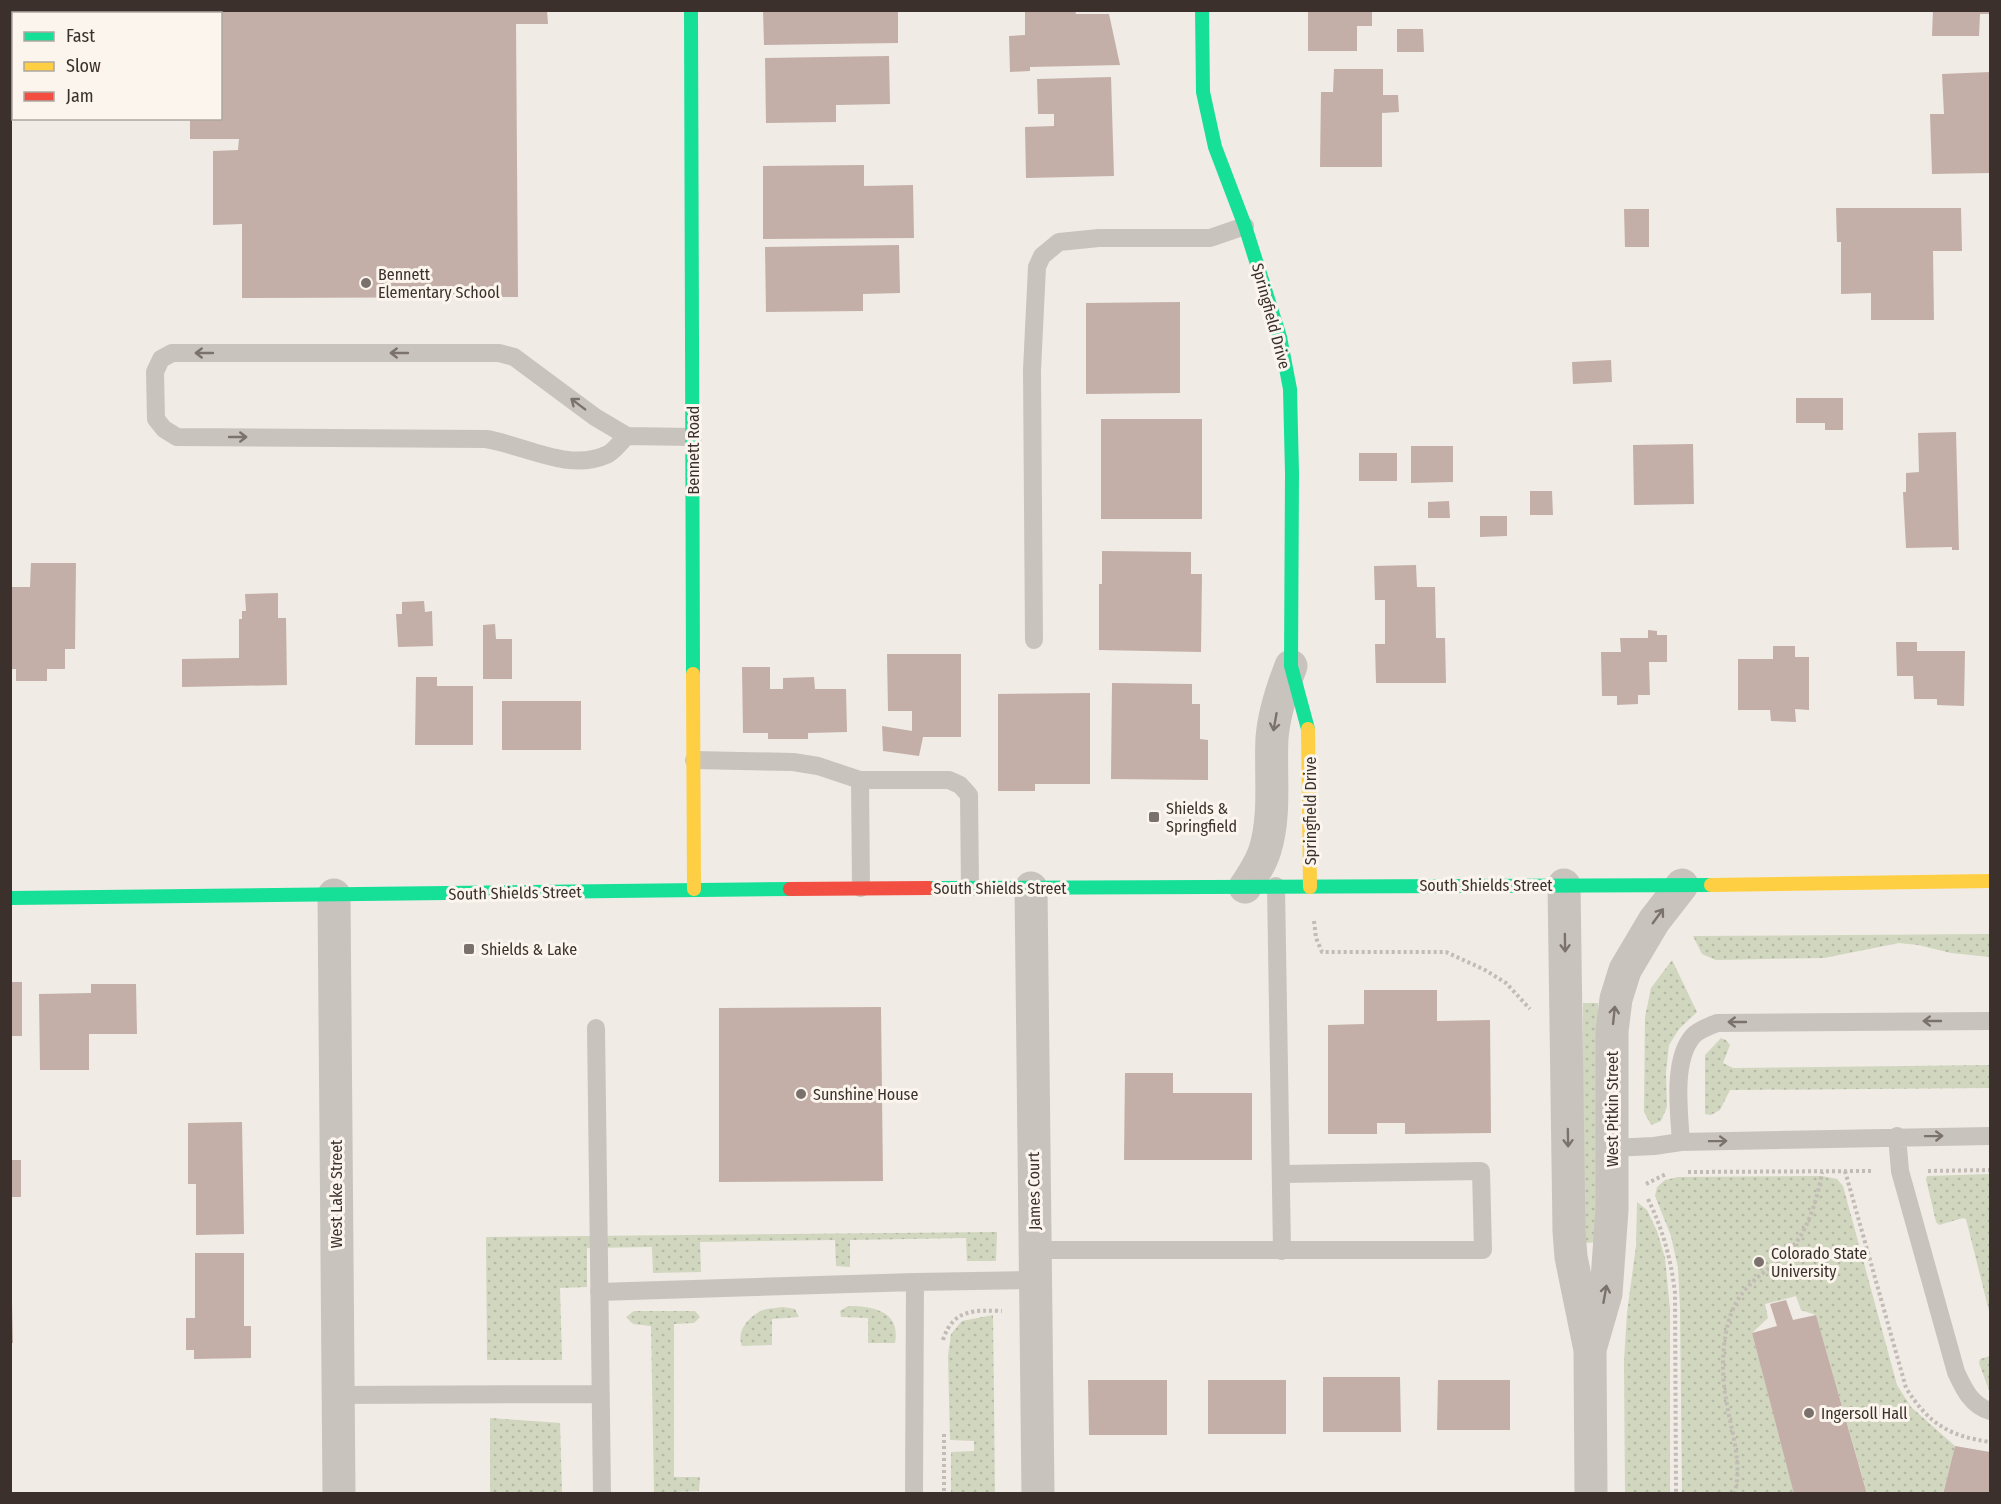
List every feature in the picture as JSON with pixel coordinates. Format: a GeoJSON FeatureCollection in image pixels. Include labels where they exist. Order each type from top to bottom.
{"type":"FeatureCollection","features":[{"type":"Feature","properties":{"kind":"main road","name":"Bennett Road"},"geometry":{"type":"LineString","coordinates":[[691,10],[693,889]]}},
{"type":"Feature","properties":{"kind":"main road","name":"Springfield Drive"},"geometry":{"type":"LineString","coordinates":[[1202,10],[1203,92],[1215,147],[1245,226],[1280,337],[1290,389],[1291,666],[1309,732],[1310,887]]}},
{"type":"Feature","properties":{"kind":"main road","name":"South Shields Street"},"geometry":{"type":"LineString","coordinates":[[10,898],[693,889],[1682,885],[1990,881]]}},
{"type":"Feature","properties":{"kind":"street","name":"Springfield Drive"},"geometry":{"type":"LineString","coordinates":[[1261,887],[1258,866],[1265,850],[1270,822],[1272,736],[1279,698],[1291,666]]}},
{"type":"Feature","properties":{"kind":"street","name":"West Pitkin Street"},"geometry":{"type":"LineString","coordinates":[[1564,885],[1569,1231],[1571,1257],[1590,1350],[1591,1494]]}},
{"type":"Feature","properties":{"kind":"street","name":"West Pitkin Street"},"geometry":{"type":"LineString","coordinates":[[1590,1350],[1606,1294],[1612,1210],[1612,1032],[1616,999],[1625,970],[1654,921],[1682,885]]}},
{"type":"Feature","properties":{"kind":"street","name":"James Court"},"geometry":{"type":"LineString","coordinates":[[1031,888],[1038,1494]]}},
{"type":"Feature","properties":{"kind":"street","name":"West Lake Street"},"geometry":{"type":"LineString","coordinates":[[334,895],[339,1494]]}},
{"type":"Feature","properties":{"kind":"lane"},"geometry":{"type":"LineString","coordinates":[[1034,640],[1032,370],[1037,267],[1041,256],[1059,242],[1099,238],[1210,238],[1245,226]]}},
{"type":"Feature","properties":{"kind":"lane"},"geometry":{"type":"LineString","coordinates":[[627,436],[608,455],[593,460],[564,460],[506,442],[486,439],[177,436],[164,429],[156,419],[155,372],[161,359],[172,353],[499,353],[514,357],[595,417],[627,436],[693,437]]}},
{"type":"Feature","properties":{"kind":"lane"},"geometry":{"type":"LineString","coordinates":[[694,760],[793,762],[818,766],[860,780],[949,780],[960,785],[969,795],[970,888]]}},
{"type":"Feature","properties":{"kind":"lane"},"geometry":{"type":"LineString","coordinates":[[860,780],[861,888]]}},
{"type":"Feature","properties":{"kind":"lane"},"geometry":{"type":"LineString","coordinates":[[1261,887],[1282,1174],[1282,1251]]}},
{"type":"Feature","properties":{"kind":"lane"},"geometry":{"type":"LineString","coordinates":[[1681,1142],[1680,1058],[1693,1035],[1717,1023],[1990,1021]]}},
{"type":"Feature","properties":{"kind":"lane"},"geometry":{"type":"LineString","coordinates":[[596,1028],[602,1494]]}},
{"type":"Feature","properties":{"kind":"lane"},"geometry":{"type":"LineString","coordinates":[[1612,1148],[1681,1142],[1990,1136]]}},
{"type":"Feature","properties":{"kind":"lane"},"geometry":{"type":"LineString","coordinates":[[1897,1137],[1900,1171],[1956,1372],[1967,1395],[1977,1405],[1990,1411]]}},
{"type":"Feature","properties":{"kind":"lane"},"geometry":{"type":"LineString","coordinates":[[599,1292],[915,1282],[1035,1265],[1282,1251],[1483,1250],[1481,1171],[1282,1174]]}},
{"type":"Feature","properties":{"kind":"lane"},"geometry":{"type":"LineString","coordinates":[[915,1282],[915,1494]]}},
{"type":"Feature","properties":{"kind":"lane"},"geometry":{"type":"LineString","coordinates":[[338,1395],[600,1394]]}},
{"type":"Feature","properties":{"kind":"path"},"geometry":{"type":"LineString","coordinates":[[1322,952],[1446,952],[1485,970],[1506,983],[1533,1014]]}},
{"type":"Feature","properties":{"kind":"path"},"geometry":{"type":"LineString","coordinates":[[1677,1172],[1990,1170]]}},
{"type":"Feature","properties":{"kind":"path"},"geometry":{"type":"LineString","coordinates":[[1845,1171],[1906,1389],[1919,1408],[1950,1432],[1990,1442]]}},
{"type":"Feature","properties":{"kind":"path"},"geometry":{"type":"LineString","coordinates":[[1734,1494],[1738,1484],[1735,1443],[1725,1397],[1723,1353],[1731,1315],[1742,1290],[1795,1243],[1809,1219],[1822,1172]]}},
{"type":"Feature","properties":{"kind":"path"},"geometry":{"type":"LineString","coordinates":[[1641,1186],[1671,1173]]}},
{"type":"Feature","properties":{"kind":"path"},"geometry":{"type":"LineString","coordinates":[[1647,1197],[1665,1239],[1675,1293],[1676,1494]]}},
{"type":"Feature","properties":{"kind":"path"},"geometry":{"type":"LineString","coordinates":[[944,1350],[943,1338],[952,1321],[967,1312],[1004,1311]]}},
{"type":"Feature","properties":{"kind":"path"},"geometry":{"type":"LineString","coordinates":[[944,1434],[945,1494]]}},
{"type":"Feature","properties":{"kind":"green space"},"geometry":{"type":"Polygon","coordinates":[[[1990,934],[1990,957],[1951,953],[1899,943],[1824,958],[1716,960],[1702,954],[1693,936],[1990,934]]]}},
{"type":"Feature","properties":{"kind":"green space"},"geometry":{"type":"Polygon","coordinates":[[[1672,960],[1697,1012],[1679,1029],[1669,1045],[1666,1073],[1667,1107],[1661,1121],[1651,1125],[1644,1112],[1645,1017],[1651,988],[1672,960]]]}},
{"type":"Feature","properties":{"kind":"green space"},"geometry":{"type":"Polygon","coordinates":[[[1583,1003],[1598,1003],[1597,1242],[1585,1243],[1582,1182],[1583,1003]]]}},
{"type":"Feature","properties":{"kind":"green space"},"geometry":{"type":"Polygon","coordinates":[[[1721,1038],[1730,1045],[1723,1063],[1733,1068],[1990,1065],[1990,1088],[1730,1090],[1720,1110],[1711,1115],[1705,1114],[1705,1055],[1721,1038]]]}},
{"type":"Feature","properties":{"kind":"green space"},"geometry":{"type":"Polygon","coordinates":[[[1990,1174],[1990,1315],[1966,1219],[1939,1225],[1936,1222],[1926,1179],[1927,1176],[1990,1174]]]}},
{"type":"Feature","properties":{"kind":"green space"},"geometry":{"type":"Polygon","coordinates":[[[1822,1176],[1837,1179],[1843,1186],[1897,1385],[1911,1407],[1955,1446],[1943,1493],[1867,1493],[1816,1315],[1801,1310],[1796,1296],[1765,1304],[1768,1318],[1752,1333],[1794,1493],[1682,1493],[1678,1268],[1671,1236],[1655,1196],[1657,1187],[1665,1180],[1678,1177],[1822,1176]]]}},
{"type":"Feature","properties":{"kind":"green space"},"geometry":{"type":"Polygon","coordinates":[[[1637,1202],[1647,1210],[1657,1231],[1665,1258],[1670,1309],[1670,1493],[1625,1493],[1624,1360],[1627,1313],[1636,1246],[1637,1202]]]}},
{"type":"Feature","properties":{"kind":"green space"},"geometry":{"type":"Polygon","coordinates":[[[997,1232],[996,1261],[967,1261],[966,1238],[850,1240],[850,1267],[836,1266],[835,1240],[700,1242],[701,1272],[653,1273],[652,1247],[587,1248],[587,1287],[560,1288],[562,1360],[487,1360],[486,1237],[997,1232]]]}},
{"type":"Feature","properties":{"kind":"green space"},"geometry":{"type":"Polygon","coordinates":[[[848,1306],[867,1307],[883,1312],[894,1324],[895,1343],[868,1343],[868,1318],[841,1317],[840,1311],[848,1306]]]}},
{"type":"Feature","properties":{"kind":"green space"},"geometry":{"type":"Polygon","coordinates":[[[783,1307],[795,1309],[799,1317],[772,1319],[772,1345],[742,1346],[742,1330],[753,1316],[763,1310],[783,1307]]]}},
{"type":"Feature","properties":{"kind":"green space"},"geometry":{"type":"Polygon","coordinates":[[[634,1311],[695,1311],[700,1317],[694,1323],[674,1324],[674,1477],[700,1477],[699,1491],[654,1493],[651,1326],[633,1324],[626,1317],[634,1311]]]}},
{"type":"Feature","properties":{"kind":"green space"},"geometry":{"type":"Polygon","coordinates":[[[993,1315],[995,1493],[951,1493],[951,1452],[974,1451],[974,1441],[950,1440],[948,1356],[951,1334],[962,1321],[993,1315]]]}},
{"type":"Feature","properties":{"kind":"green space"},"geometry":{"type":"Polygon","coordinates":[[[1990,1356],[1990,1393],[1979,1363],[1980,1359],[1990,1356]]]}},
{"type":"Feature","properties":{"kind":"green space"},"geometry":{"type":"Polygon","coordinates":[[[490,1418],[560,1423],[562,1493],[490,1493],[490,1418]]]}},
{"type":"Feature","properties":{"kind":"building"},"geometry":{"type":"Polygon","coordinates":[[[547,10],[548,24],[516,24],[518,297],[242,298],[242,224],[213,225],[213,151],[238,150],[239,139],[190,139],[190,120],[222,120],[222,12],[194,11],[547,10]]]}},
{"type":"Feature","properties":{"kind":"building"},"geometry":{"type":"Polygon","coordinates":[[[763,10],[898,10],[898,43],[764,45],[763,10]]]}},
{"type":"Feature","properties":{"kind":"building"},"geometry":{"type":"Polygon","coordinates":[[[1025,10],[1075,10],[1076,14],[1109,14],[1120,65],[1030,67],[1030,71],[1010,72],[1009,36],[1025,35],[1025,10]]]}},
{"type":"Feature","properties":{"kind":"building"},"geometry":{"type":"Polygon","coordinates":[[[1308,10],[1372,10],[1372,26],[1357,26],[1357,51],[1308,51],[1308,10]]]}},
{"type":"Feature","properties":{"kind":"building"},"geometry":{"type":"Polygon","coordinates":[[[1933,10],[1990,10],[1990,14],[1980,14],[1979,36],[1932,36],[1933,10]]]}},
{"type":"Feature","properties":{"kind":"building"},"geometry":{"type":"Polygon","coordinates":[[[1397,29],[1423,29],[1424,52],[1397,52],[1397,29]]]}},
{"type":"Feature","properties":{"kind":"building"},"geometry":{"type":"Polygon","coordinates":[[[889,56],[890,104],[836,105],[836,122],[766,123],[765,58],[889,56]]]}},
{"type":"Feature","properties":{"kind":"building"},"geometry":{"type":"Polygon","coordinates":[[[1334,69],[1383,69],[1383,95],[1398,95],[1399,112],[1382,113],[1382,167],[1320,167],[1321,92],[1333,92],[1334,69]]]}},
{"type":"Feature","properties":{"kind":"building"},"geometry":{"type":"Polygon","coordinates":[[[1990,72],[1990,173],[1932,174],[1930,114],[1944,114],[1942,74],[1990,72]]]}},
{"type":"Feature","properties":{"kind":"building"},"geometry":{"type":"Polygon","coordinates":[[[1111,77],[1114,176],[1026,178],[1025,127],[1054,126],[1054,114],[1038,114],[1037,79],[1111,77]]]}},
{"type":"Feature","properties":{"kind":"building"},"geometry":{"type":"Polygon","coordinates":[[[864,165],[864,186],[913,185],[914,238],[763,239],[763,166],[864,165]]]}},
{"type":"Feature","properties":{"kind":"building"},"geometry":{"type":"Polygon","coordinates":[[[1836,208],[1961,208],[1962,251],[1933,251],[1934,320],[1871,320],[1871,293],[1841,294],[1841,242],[1837,242],[1836,208]]]}},
{"type":"Feature","properties":{"kind":"building"},"geometry":{"type":"Polygon","coordinates":[[[1624,209],[1649,209],[1649,247],[1625,247],[1624,209]]]}},
{"type":"Feature","properties":{"kind":"building"},"geometry":{"type":"Polygon","coordinates":[[[899,245],[900,293],[863,294],[863,311],[766,312],[765,247],[899,245]]]}},
{"type":"Feature","properties":{"kind":"building"},"geometry":{"type":"Polygon","coordinates":[[[1180,302],[1180,393],[1086,394],[1086,303],[1180,302]]]}},
{"type":"Feature","properties":{"kind":"building"},"geometry":{"type":"Polygon","coordinates":[[[1611,360],[1612,382],[1573,384],[1572,362],[1611,360]]]}},
{"type":"Feature","properties":{"kind":"building"},"geometry":{"type":"Polygon","coordinates":[[[1796,398],[1843,398],[1843,430],[1825,430],[1825,423],[1796,423],[1796,398]]]}},
{"type":"Feature","properties":{"kind":"building"},"geometry":{"type":"Polygon","coordinates":[[[1101,419],[1202,419],[1202,519],[1101,519],[1101,419]]]}},
{"type":"Feature","properties":{"kind":"building"},"geometry":{"type":"Polygon","coordinates":[[[1956,432],[1959,550],[1952,550],[1952,547],[1906,548],[1903,492],[1906,492],[1906,473],[1919,472],[1918,433],[1956,432]]]}},
{"type":"Feature","properties":{"kind":"building"},"geometry":{"type":"Polygon","coordinates":[[[1693,444],[1694,504],[1634,505],[1633,445],[1693,444]]]}},
{"type":"Feature","properties":{"kind":"building"},"geometry":{"type":"Polygon","coordinates":[[[1411,446],[1453,446],[1453,482],[1411,483],[1411,446]]]}},
{"type":"Feature","properties":{"kind":"building"},"geometry":{"type":"Polygon","coordinates":[[[1359,453],[1397,453],[1397,481],[1359,481],[1359,453]]]}},
{"type":"Feature","properties":{"kind":"building"},"geometry":{"type":"Polygon","coordinates":[[[1530,491],[1552,491],[1553,515],[1530,515],[1530,491]]]}},
{"type":"Feature","properties":{"kind":"building"},"geometry":{"type":"Polygon","coordinates":[[[1449,501],[1450,518],[1428,518],[1428,502],[1449,501]]]}},
{"type":"Feature","properties":{"kind":"building"},"geometry":{"type":"Polygon","coordinates":[[[1480,516],[1507,516],[1507,536],[1480,537],[1480,516]]]}},
{"type":"Feature","properties":{"kind":"building"},"geometry":{"type":"Polygon","coordinates":[[[1102,551],[1191,552],[1191,574],[1202,574],[1201,652],[1099,650],[1099,584],[1102,584],[1102,551]]]}},
{"type":"Feature","properties":{"kind":"building"},"geometry":{"type":"Polygon","coordinates":[[[31,563],[76,563],[75,649],[65,649],[65,669],[47,669],[47,681],[16,681],[16,669],[10,669],[10,587],[30,587],[31,563]]]}},
{"type":"Feature","properties":{"kind":"building"},"geometry":{"type":"Polygon","coordinates":[[[1416,565],[1417,587],[1435,587],[1436,638],[1445,638],[1446,683],[1376,683],[1375,644],[1385,644],[1385,600],[1375,600],[1374,566],[1416,565]]]}},
{"type":"Feature","properties":{"kind":"building"},"geometry":{"type":"Polygon","coordinates":[[[278,593],[278,618],[286,618],[287,685],[182,687],[182,659],[239,658],[239,619],[242,619],[242,611],[246,611],[245,594],[278,593]]]}},
{"type":"Feature","properties":{"kind":"building"},"geometry":{"type":"Polygon","coordinates":[[[424,601],[425,612],[432,611],[433,646],[398,647],[396,614],[402,614],[402,602],[424,601]]]}},
{"type":"Feature","properties":{"kind":"building"},"geometry":{"type":"Polygon","coordinates":[[[495,624],[496,639],[512,639],[512,679],[483,679],[483,625],[495,624]]]}},
{"type":"Feature","properties":{"kind":"building"},"geometry":{"type":"Polygon","coordinates":[[[1648,630],[1657,631],[1657,635],[1667,635],[1667,662],[1649,662],[1650,695],[1638,695],[1638,704],[1617,705],[1617,696],[1602,696],[1601,652],[1621,652],[1620,638],[1648,638],[1648,630]]]}},
{"type":"Feature","properties":{"kind":"building"},"geometry":{"type":"Polygon","coordinates":[[[1896,642],[1917,642],[1917,651],[1965,651],[1964,706],[1937,705],[1937,699],[1914,699],[1913,676],[1897,676],[1896,642]]]}},
{"type":"Feature","properties":{"kind":"building"},"geometry":{"type":"Polygon","coordinates":[[[1773,646],[1795,646],[1795,657],[1809,657],[1809,710],[1795,709],[1796,722],[1771,721],[1770,710],[1738,710],[1738,659],[1773,659],[1773,646]]]}},
{"type":"Feature","properties":{"kind":"building"},"geometry":{"type":"Polygon","coordinates":[[[887,654],[961,654],[961,737],[923,737],[919,756],[883,751],[882,726],[912,731],[912,711],[888,711],[887,654]]]}},
{"type":"Feature","properties":{"kind":"building"},"geometry":{"type":"Polygon","coordinates":[[[742,667],[770,667],[770,689],[783,689],[783,678],[814,677],[815,689],[846,689],[847,732],[808,733],[808,739],[768,739],[768,733],[743,733],[742,667]]]}},
{"type":"Feature","properties":{"kind":"building"},"geometry":{"type":"Polygon","coordinates":[[[416,677],[437,677],[437,686],[473,686],[473,745],[415,745],[416,677]]]}},
{"type":"Feature","properties":{"kind":"building"},"geometry":{"type":"Polygon","coordinates":[[[1112,683],[1192,684],[1192,704],[1200,704],[1200,739],[1208,740],[1208,780],[1111,779],[1112,683]]]}},
{"type":"Feature","properties":{"kind":"building"},"geometry":{"type":"Polygon","coordinates":[[[1090,693],[1090,784],[1035,784],[1035,791],[998,791],[998,694],[1090,693]]]}},
{"type":"Feature","properties":{"kind":"building"},"geometry":{"type":"Polygon","coordinates":[[[502,701],[581,701],[581,750],[502,750],[502,701]]]}},
{"type":"Feature","properties":{"kind":"building"},"geometry":{"type":"Polygon","coordinates":[[[10,982],[22,982],[22,1036],[10,1036],[10,982]]]}},
{"type":"Feature","properties":{"kind":"building"},"geometry":{"type":"Polygon","coordinates":[[[91,984],[136,984],[137,1034],[89,1034],[89,1070],[40,1070],[39,994],[91,993],[91,984]]]}},
{"type":"Feature","properties":{"kind":"building"},"geometry":{"type":"Polygon","coordinates":[[[1364,990],[1437,990],[1437,1021],[1490,1020],[1491,1133],[1405,1134],[1405,1123],[1377,1123],[1377,1134],[1328,1134],[1328,1025],[1364,1024],[1364,990]]]}},
{"type":"Feature","properties":{"kind":"building","name":"Sunshine House"},"geometry":{"type":"Polygon","coordinates":[[[881,1007],[883,1181],[719,1182],[719,1008],[881,1007]]]}},
{"type":"Feature","properties":{"kind":"building"},"geometry":{"type":"Polygon","coordinates":[[[1125,1073],[1173,1073],[1173,1093],[1252,1093],[1252,1160],[1124,1160],[1125,1073]]]}},
{"type":"Feature","properties":{"kind":"building"},"geometry":{"type":"Polygon","coordinates":[[[242,1122],[244,1234],[196,1235],[196,1184],[188,1184],[188,1123],[242,1122]]]}},
{"type":"Feature","properties":{"kind":"building"},"geometry":{"type":"Polygon","coordinates":[[[10,1160],[21,1160],[21,1197],[10,1197],[10,1160]]]}},
{"type":"Feature","properties":{"kind":"building"},"geometry":{"type":"Polygon","coordinates":[[[195,1253],[244,1253],[244,1326],[251,1326],[251,1358],[194,1359],[194,1350],[186,1350],[186,1318],[195,1318],[195,1253]]]}},
{"type":"Feature","properties":{"kind":"building","name":"Ingersoll Hall"},"geometry":{"type":"Polygon","coordinates":[[[1786,1300],[1793,1320],[1816,1315],[1867,1494],[1794,1494],[1752,1333],[1777,1326],[1770,1304],[1786,1300]]]}},
{"type":"Feature","properties":{"kind":"building"},"geometry":{"type":"Polygon","coordinates":[[[10,1303],[12,1303],[13,1343],[10,1343],[10,1303]]]}},
{"type":"Feature","properties":{"kind":"building"},"geometry":{"type":"Polygon","coordinates":[[[1323,1377],[1400,1377],[1401,1432],[1323,1432],[1323,1377]]]}},
{"type":"Feature","properties":{"kind":"building"},"geometry":{"type":"Polygon","coordinates":[[[1088,1380],[1167,1380],[1167,1435],[1089,1435],[1088,1380]]]}},
{"type":"Feature","properties":{"kind":"building"},"geometry":{"type":"Polygon","coordinates":[[[1208,1380],[1286,1380],[1286,1434],[1208,1434],[1208,1380]]]}},
{"type":"Feature","properties":{"kind":"building"},"geometry":{"type":"Polygon","coordinates":[[[1438,1380],[1510,1380],[1510,1430],[1437,1430],[1438,1380]]]}},
{"type":"Feature","properties":{"kind":"building"},"geometry":{"type":"Polygon","coordinates":[[[1955,1446],[1990,1452],[1990,1494],[1943,1494],[1955,1446]]]}},
{"type":"Feature","properties":{"kind":"traffic: fast"},"geometry":{"type":"LineString","coordinates":[[691,10],[693,674]]}},
{"type":"Feature","properties":{"kind":"traffic: fast"},"geometry":{"type":"LineString","coordinates":[[1202,10],[1203,92],[1215,147],[1245,226],[1280,337],[1290,389],[1291,666],[1308,729]]}},
{"type":"Feature","properties":{"kind":"traffic: fast"},"geometry":{"type":"LineString","coordinates":[[929,888],[1711,885]]}},
{"type":"Feature","properties":{"kind":"traffic: fast"},"geometry":{"type":"LineString","coordinates":[[10,898],[790,889]]}},
{"type":"Feature","properties":{"kind":"traffic: slow"},"geometry":{"type":"LineString","coordinates":[[693,674],[694,889]]}},
{"type":"Feature","properties":{"kind":"traffic: slow"},"geometry":{"type":"LineString","coordinates":[[1308,729],[1310,887]]}},
{"type":"Feature","properties":{"kind":"traffic: slow"},"geometry":{"type":"LineString","coordinates":[[1711,885],[1990,881]]}},
{"type":"Feature","properties":{"kind":"traffic: jam"},"geometry":{"type":"LineString","coordinates":[[790,889],[929,888]]}},
{"type":"Feature","properties":{"kind":"place","name":"Bennett Elementary School"},"geometry":{"type":"Point","coordinates":[366,283]}},
{"type":"Feature","properties":{"kind":"place","name":"Shields & Springfield"},"geometry":{"type":"Point","coordinates":[1154,817]}},
{"type":"Feature","properties":{"kind":"place","name":"Shields & Lake"},"geometry":{"type":"Point","coordinates":[469,949]}},
{"type":"Feature","properties":{"kind":"place","name":"Sunshine House"},"geometry":{"type":"Point","coordinates":[801,1094]}},
{"type":"Feature","properties":{"kind":"place","name":"Colorado State University"},"geometry":{"type":"Point","coordinates":[1759,1262]}},
{"type":"Feature","properties":{"kind":"place","name":"Ingersoll Hall"},"geometry":{"type":"Point","coordinates":[1809,1413]}}]}
